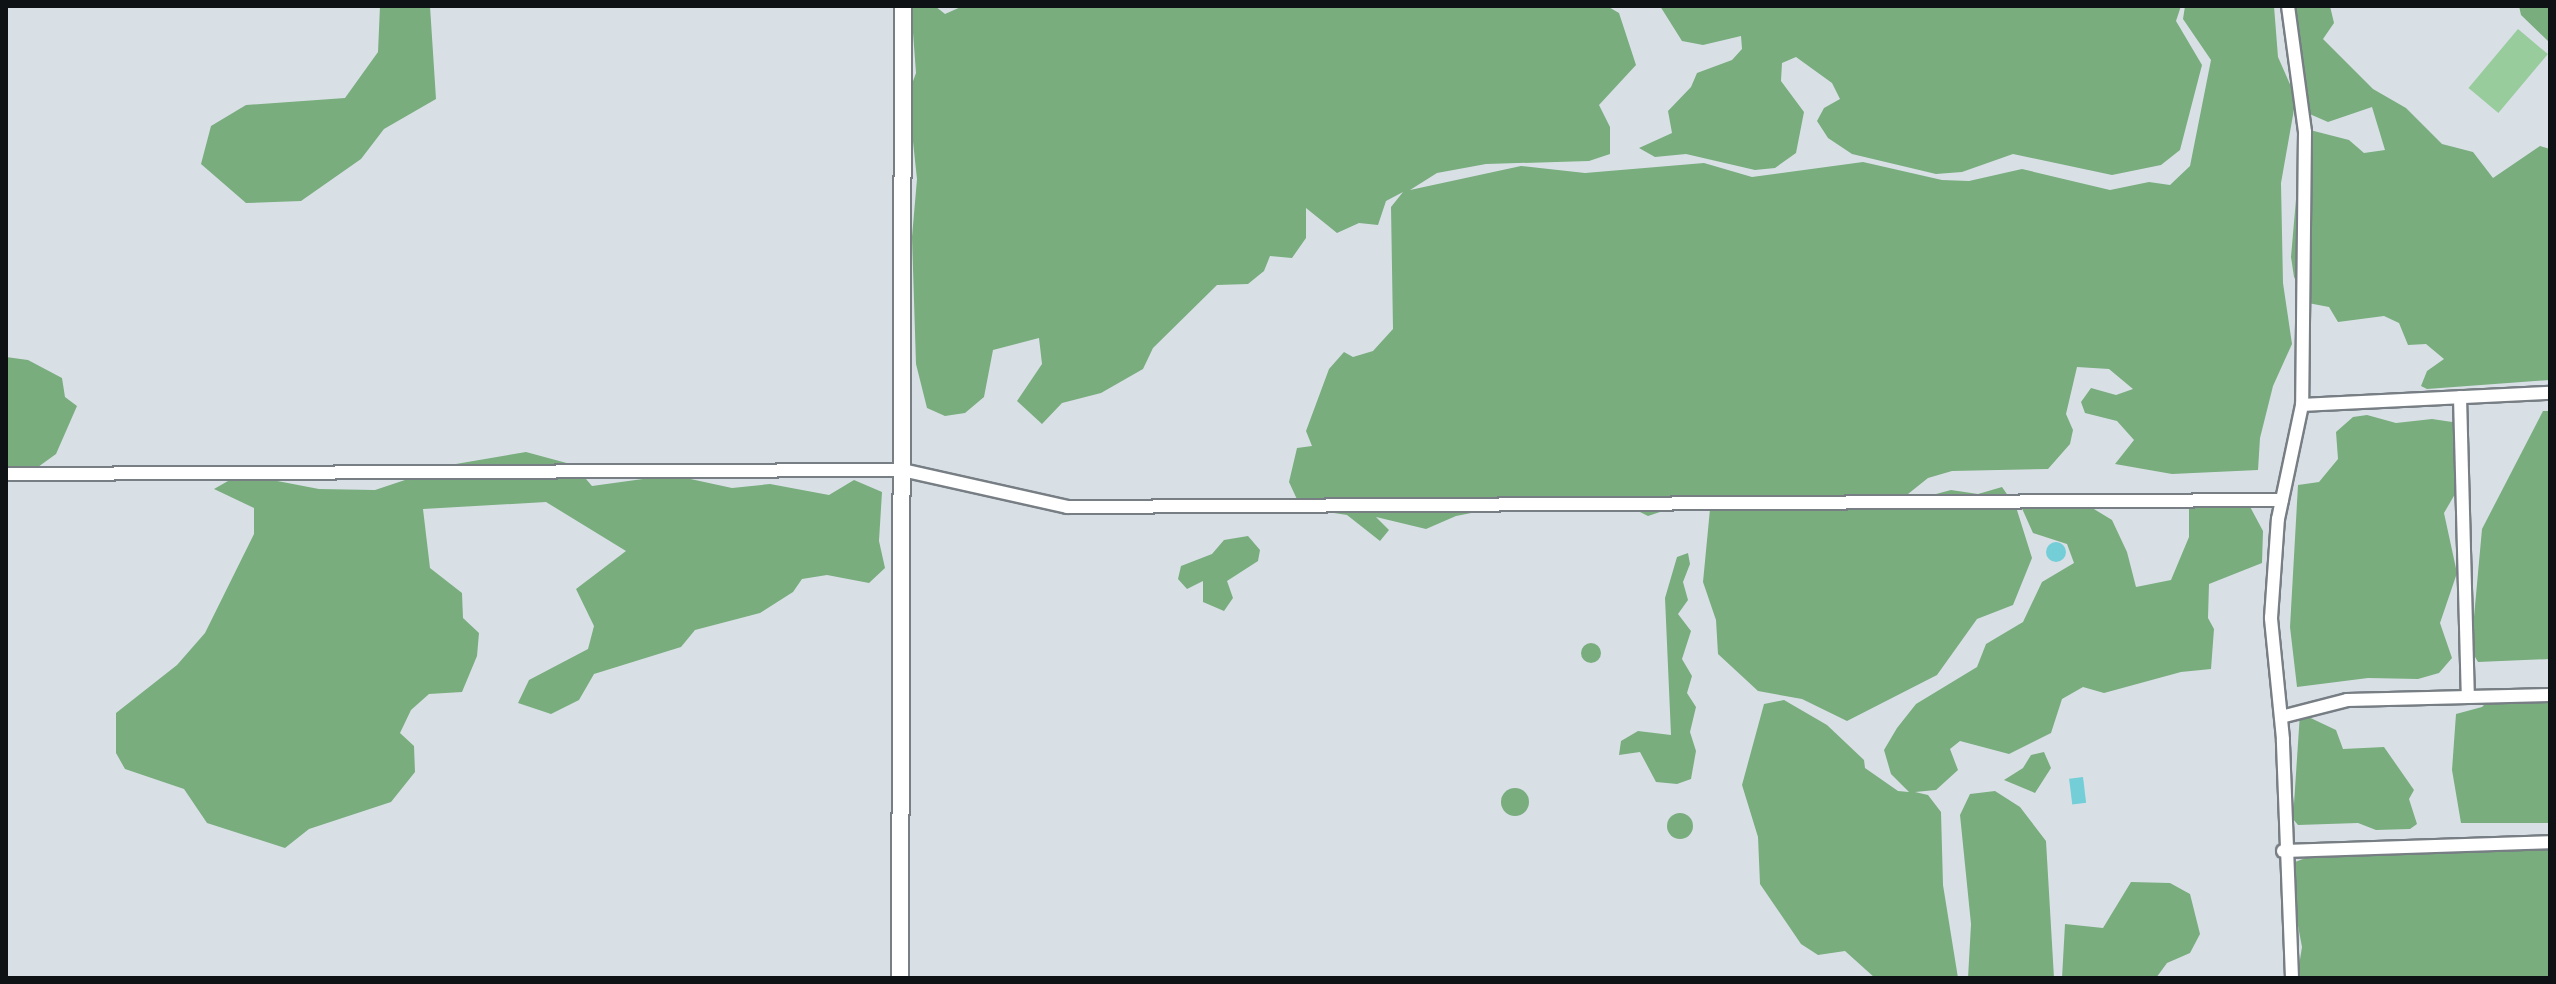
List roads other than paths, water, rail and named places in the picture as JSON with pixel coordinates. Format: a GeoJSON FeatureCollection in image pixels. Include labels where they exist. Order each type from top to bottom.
{"type":"FeatureCollection","features":[{"type":"Feature","properties":{"kind":"street"},"geometry":{"type":"LineString","coordinates":[[900,978],[903,6]]}},
{"type":"Feature","properties":{"kind":"street"},"geometry":{"type":"LineString","coordinates":[[2288,6],[2305,132],[2302,405],[2282,500],[2271,618],[2281,717],[2283,851],[2292,978]]}},
{"type":"Feature","properties":{"kind":"street"},"geometry":{"type":"LineString","coordinates":[[2302,405],[2550,393]]}},
{"type":"Feature","properties":{"kind":"street"},"geometry":{"type":"LineString","coordinates":[[2460,397],[2468,697]]}},
{"type":"Feature","properties":{"kind":"street"},"geometry":{"type":"LineString","coordinates":[[6,474],[902,470],[1067,507],[2282,500]]}},
{"type":"Feature","properties":{"kind":"street"},"geometry":{"type":"LineString","coordinates":[[2281,717],[2347,700],[2550,695]]}},
{"type":"Feature","properties":{"kind":"street"},"geometry":{"type":"LineString","coordinates":[[2283,851],[2550,842]]}},
{"type":"Feature","properties":{"kind":"water"},"geometry":{"type":"Polygon","coordinates":[[[2056,542],[2063,545],[2066,552],[2063,559],[2056,562],[2049,559],[2046,552],[2049,545],[2056,542]]]}},
{"type":"Feature","properties":{"kind":"water"},"geometry":{"type":"Polygon","coordinates":[[[2083,777],[2086,803],[2072,805],[2069,779],[2083,777]]]}}]}
